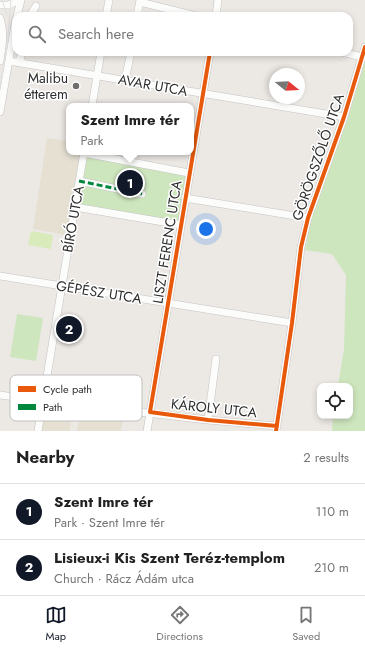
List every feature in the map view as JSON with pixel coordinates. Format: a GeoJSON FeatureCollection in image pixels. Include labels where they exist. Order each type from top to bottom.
{"type":"FeatureCollection","features":[{"type":"Feature","properties":{"kind":"street"},"geometry":{"type":"LineString","coordinates":[[0,5],[9,5],[20,0]]}},
{"type":"Feature","properties":{"kind":"street"},"geometry":{"type":"LineString","coordinates":[[18,12],[20,0]]}},
{"type":"Feature","properties":{"kind":"street"},"geometry":{"type":"LineString","coordinates":[[107,12],[109,0]]}},
{"type":"Feature","properties":{"kind":"street"},"geometry":{"type":"LineString","coordinates":[[216,12],[218,0]]}},
{"type":"Feature","properties":{"kind":"street"},"geometry":{"type":"LineString","coordinates":[[138,12],[140,1],[181,12]]}},
{"type":"Feature","properties":{"kind":"street"},"geometry":{"type":"LineString","coordinates":[[32,12],[36,6]]}},
{"type":"Feature","properties":{"kind":"street"},"geometry":{"type":"LineString","coordinates":[[0,18],[3,26],[3,41],[0,61]]}},
{"type":"Feature","properties":{"kind":"street","name":"GÖRÖGSZŐLŐ UTCA"},"geometry":{"type":"LineString","coordinates":[[276,428],[292,323],[301,246],[308,218],[344,117],[365,47]]}},
{"type":"Feature","properties":{"kind":"street"},"geometry":{"type":"LineString","coordinates":[[0,112],[12,52]]}},
{"type":"Feature","properties":{"kind":"street"},"geometry":{"type":"LineString","coordinates":[[353,55],[362,57]]}},
{"type":"Feature","properties":{"kind":"street"},"geometry":{"type":"LineString","coordinates":[[21,56],[22,62]]}},
{"type":"Feature","properties":{"kind":"street"},"geometry":{"type":"LineString","coordinates":[[92,103],[100,56]]}},
{"type":"Feature","properties":{"kind":"street"},"geometry":{"type":"LineString","coordinates":[[125,80],[129,56]]}},
{"type":"Feature","properties":{"kind":"street","name":"LISZT FERENC UTCA"},"geometry":{"type":"LineString","coordinates":[[194,148],[209,56]]}},
{"type":"Feature","properties":{"kind":"street","name":"AVAR UTCA"},"geometry":{"type":"LineString","coordinates":[[11,60],[344,117]]}},
{"type":"Feature","properties":{"kind":"street","name":"BÍRÓ UTCA"},"geometry":{"type":"LineString","coordinates":[[47,375],[84,155]]}},
{"type":"Feature","properties":{"kind":"street"},"geometry":{"type":"LineString","coordinates":[[95,155],[190,173]]}},
{"type":"Feature","properties":{"kind":"street","name":"LISZT FERENC UTCA"},"geometry":{"type":"LineString","coordinates":[[147,431],[193,155]]}},
{"type":"Feature","properties":{"kind":"street"},"geometry":{"type":"LineString","coordinates":[[79,181],[142,194]]}},
{"type":"Feature","properties":{"kind":"street"},"geometry":{"type":"LineString","coordinates":[[185,198],[308,218]]}},
{"type":"Feature","properties":{"kind":"street"},"geometry":{"type":"LineString","coordinates":[[75,207],[181,225]]}},
{"type":"Feature","properties":{"kind":"street","name":"GÉPÉSZ UTCA"},"geometry":{"type":"LineString","coordinates":[[0,276],[292,323]]}},
{"type":"Feature","properties":{"kind":"street"},"geometry":{"type":"LineString","coordinates":[[208,420],[216,359]]}},
{"type":"Feature","properties":{"kind":"street","name":"KÁROLY UTCA"},"geometry":{"type":"LineString","coordinates":[[0,395],[10,396]]}},
{"type":"Feature","properties":{"kind":"street","name":"KÁROLY UTCA"},"geometry":{"type":"LineString","coordinates":[[142,411],[276,428]]}},
{"type":"Feature","properties":{"kind":"street","name":"BÍRÓ UTCA"},"geometry":{"type":"LineString","coordinates":[[38,431],[39,421]]}},
{"type":"Feature","properties":{"kind":"shaded area"},"geometry":{"type":"Polygon","coordinates":[[[47,138],[66,141],[66,155],[79,155],[66,235],[33,229],[47,138]]]}},
{"type":"Feature","properties":{"kind":"shaded area"},"geometry":{"type":"Polygon","coordinates":[[[42,421],[70,421],[70,431],[41,431],[42,421]]]}},
{"type":"Feature","properties":{"kind":"shaded area"},"geometry":{"type":"Polygon","coordinates":[[[79,421],[123,421],[121,431],[77,431],[79,421]]]}},
{"type":"Feature","properties":{"kind":"green space"},"geometry":{"type":"Polygon","coordinates":[[[365,61],[365,431],[332,431],[333,419],[353,419],[353,383],[338,383],[344,349],[346,275],[332,254],[305,250],[311,219],[349,115],[365,61]]]}},
{"type":"Feature","properties":{"kind":"green space"},"geometry":{"type":"Polygon","coordinates":[[[80,155],[90,155],[186,175],[177,229],[71,207],[80,155]]]}},
{"type":"Feature","properties":{"kind":"green space"},"geometry":{"type":"Polygon","coordinates":[[[31,231],[53,235],[51,249],[28,245],[31,231]]]}},
{"type":"Feature","properties":{"kind":"green space"},"geometry":{"type":"Polygon","coordinates":[[[17,314],[43,318],[36,361],[10,357],[17,314]]]}},
{"type":"Feature","properties":{"kind":"tram line"},"geometry":{"type":"LineString","coordinates":[[2,0],[7,15]]}},
{"type":"Feature","properties":{"kind":"tram line"},"geometry":{"type":"LineString","coordinates":[[0,87],[7,48],[11,0]]}},
{"type":"Feature","properties":{"kind":"marked path"},"geometry":{"type":"LineString","coordinates":[[79,181],[142,194]]}},
{"type":"Feature","properties":{"kind":"cycle path"},"geometry":{"type":"LineString","coordinates":[[276,431],[292,323],[301,247],[308,218],[344,117],[365,47]]}},
{"type":"Feature","properties":{"kind":"cycle path"},"geometry":{"type":"LineString","coordinates":[[194,148],[209,56]]}},
{"type":"Feature","properties":{"kind":"cycle path"},"geometry":{"type":"LineString","coordinates":[[193,155],[150,412],[208,420],[277,426]]}},
{"type":"Feature","properties":{"kind":"place","name":"Malibu étterem"},"geometry":{"type":"Point","coordinates":[76,86]}},
{"type":"Feature","properties":{"kind":"place","name":"Szent Imre tér"},"geometry":{"type":"Point","coordinates":[130,183]}},
{"type":"Feature","properties":{"kind":"place","name":"Lisieux-i Kis Szent Teréz-templom"},"geometry":{"type":"Point","coordinates":[69,329]}}]}
